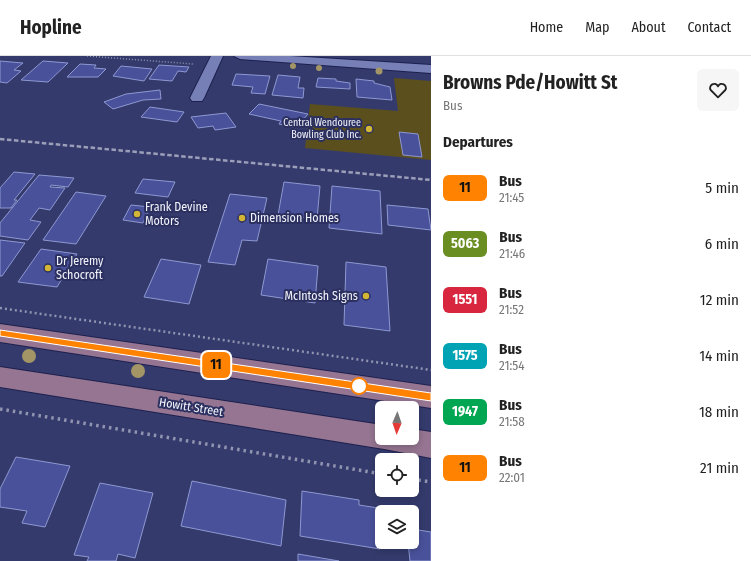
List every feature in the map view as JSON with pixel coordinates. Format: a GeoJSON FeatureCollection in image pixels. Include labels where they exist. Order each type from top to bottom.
{"type":"FeatureCollection","features":[{"type":"Feature","properties":{"kind":"main road"},"geometry":{"type":"LineString","coordinates":[[0,333],[431,397]]}},
{"type":"Feature","properties":{"kind":"main road","name":"Howitt Street"},"geometry":{"type":"LineString","coordinates":[[0,377],[375,436]]}},
{"type":"Feature","properties":{"kind":"main road"},"geometry":{"type":"LineString","coordinates":[[419,442],[431,444]]}},
{"type":"Feature","properties":{"kind":"street"},"geometry":{"type":"LineString","coordinates":[[197,98],[217,56]]}},
{"type":"Feature","properties":{"kind":"street"},"geometry":{"type":"LineString","coordinates":[[240,56],[431,69]]}},
{"type":"Feature","properties":{"kind":"path"},"geometry":{"type":"LineString","coordinates":[[0,308],[431,370]]}},
{"type":"Feature","properties":{"kind":"path"},"geometry":{"type":"LineString","coordinates":[[0,409],[375,473]]}},
{"type":"Feature","properties":{"kind":"path"},"geometry":{"type":"LineString","coordinates":[[419,480],[431,482]]}},
{"type":"Feature","properties":{"kind":"shaded area","name":"Central Wendouree Bowling Club Inc."},"geometry":{"type":"Polygon","coordinates":[[[394,78],[431,81],[431,160],[305,148],[310,104],[398,111],[394,78]]]}},
{"type":"Feature","properties":{"kind":"building"},"geometry":{"type":"Polygon","coordinates":[[[0,61],[23,63],[14,70],[21,71],[7,83],[0,82],[0,61]]]}},
{"type":"Feature","properties":{"kind":"building"},"geometry":{"type":"Polygon","coordinates":[[[43,61],[68,63],[48,82],[21,80],[43,61]]]}},
{"type":"Feature","properties":{"kind":"building"},"geometry":{"type":"Polygon","coordinates":[[[80,64],[96,65],[94,68],[106,69],[98,77],[67,77],[80,64]]]}},
{"type":"Feature","properties":{"kind":"building"},"geometry":{"type":"Polygon","coordinates":[[[159,65],[189,67],[186,72],[178,71],[172,81],[149,79],[159,65]]]}},
{"type":"Feature","properties":{"kind":"building"},"geometry":{"type":"Polygon","coordinates":[[[121,66],[152,69],[144,81],[113,76],[121,66]]]}},
{"type":"Feature","properties":{"kind":"building"},"geometry":{"type":"Polygon","coordinates":[[[236,74],[270,76],[265,94],[251,93],[253,87],[232,85],[236,74]]]}},
{"type":"Feature","properties":{"kind":"building"},"geometry":{"type":"Polygon","coordinates":[[[278,75],[300,77],[298,88],[304,88],[303,98],[272,95],[278,75]]]}},
{"type":"Feature","properties":{"kind":"building"},"geometry":{"type":"Polygon","coordinates":[[[318,78],[336,79],[336,81],[350,83],[350,89],[316,87],[318,78]]]}},
{"type":"Feature","properties":{"kind":"building"},"geometry":{"type":"Polygon","coordinates":[[[356,79],[374,81],[374,83],[390,87],[392,100],[357,97],[356,79]]]}},
{"type":"Feature","properties":{"kind":"building"},"geometry":{"type":"Polygon","coordinates":[[[160,90],[161,99],[143,100],[113,109],[104,102],[126,94],[160,90]]]}},
{"type":"Feature","properties":{"kind":"building"},"geometry":{"type":"Polygon","coordinates":[[[259,104],[308,114],[296,128],[279,124],[281,121],[249,114],[259,104]]]}},
{"type":"Feature","properties":{"kind":"building"},"geometry":{"type":"Polygon","coordinates":[[[150,107],[184,112],[177,122],[141,117],[150,107]]]}},
{"type":"Feature","properties":{"kind":"building"},"geometry":{"type":"Polygon","coordinates":[[[226,113],[236,127],[215,130],[213,126],[198,128],[191,117],[226,113]]]}},
{"type":"Feature","properties":{"kind":"building"},"geometry":{"type":"Polygon","coordinates":[[[399,132],[418,134],[422,157],[403,155],[399,132]]]}},
{"type":"Feature","properties":{"kind":"building"},"geometry":{"type":"Polygon","coordinates":[[[14,172],[35,174],[14,200],[17,200],[11,208],[0,208],[0,188],[14,172]]]}},
{"type":"Feature","properties":{"kind":"building"},"geometry":{"type":"Polygon","coordinates":[[[39,175],[74,178],[68,187],[51,185],[50,187],[65,188],[50,210],[39,208],[30,220],[41,222],[28,240],[0,236],[0,223],[39,175]]]}},
{"type":"Feature","properties":{"kind":"building"},"geometry":{"type":"Polygon","coordinates":[[[143,179],[175,182],[168,197],[135,193],[143,179]]]}},
{"type":"Feature","properties":{"kind":"building"},"geometry":{"type":"Polygon","coordinates":[[[284,182],[320,186],[317,219],[278,215],[284,182]]]}},
{"type":"Feature","properties":{"kind":"building"},"geometry":{"type":"Polygon","coordinates":[[[332,186],[380,191],[382,234],[329,228],[332,186]]]}},
{"type":"Feature","properties":{"kind":"building"},"geometry":{"type":"Polygon","coordinates":[[[76,192],[106,196],[76,244],[43,240],[76,192]]]}},
{"type":"Feature","properties":{"kind":"building","name":"Dimension Homes"},"geometry":{"type":"Polygon","coordinates":[[[230,194],[267,198],[257,241],[242,240],[235,265],[208,262],[230,194]]]}},
{"type":"Feature","properties":{"kind":"building","name":"Frank Devine Motors"},"geometry":{"type":"Polygon","coordinates":[[[131,205],[150,207],[143,223],[123,220],[131,205]]]}},
{"type":"Feature","properties":{"kind":"building"},"geometry":{"type":"Polygon","coordinates":[[[387,205],[428,209],[431,230],[388,225],[387,205]]]}},
{"type":"Feature","properties":{"kind":"building"},"geometry":{"type":"Polygon","coordinates":[[[0,240],[25,243],[2,276],[0,276],[0,240]]]}},
{"type":"Feature","properties":{"kind":"building","name":"Dr Jeremy Schocroft"},"geometry":{"type":"Polygon","coordinates":[[[41,249],[77,254],[57,287],[18,282],[41,249]]]}},
{"type":"Feature","properties":{"kind":"building"},"geometry":{"type":"Polygon","coordinates":[[[161,259],[201,265],[189,304],[144,297],[161,259]]]}},
{"type":"Feature","properties":{"kind":"building"},"geometry":{"type":"Polygon","coordinates":[[[268,259],[318,266],[315,303],[261,295],[268,259]]]}},
{"type":"Feature","properties":{"kind":"building","name":"McIntosh Signs"},"geometry":{"type":"Polygon","coordinates":[[[346,262],[386,267],[390,331],[344,325],[346,262]]]}},
{"type":"Feature","properties":{"kind":"building"},"geometry":{"type":"Polygon","coordinates":[[[16,457],[70,466],[45,527],[22,523],[27,511],[0,507],[0,489],[16,457]]]}},
{"type":"Feature","properties":{"kind":"building"},"geometry":{"type":"Polygon","coordinates":[[[192,481],[286,500],[281,546],[181,526],[192,481]]]}},
{"type":"Feature","properties":{"kind":"building"},"geometry":{"type":"Polygon","coordinates":[[[100,483],[153,493],[135,558],[118,554],[116,561],[87,561],[89,557],[74,555],[100,483]]]}},
{"type":"Feature","properties":{"kind":"building"},"geometry":{"type":"Polygon","coordinates":[[[302,491],[359,500],[359,505],[375,508],[375,548],[300,536],[302,491]]]}},
{"type":"Feature","properties":{"kind":"building"},"geometry":{"type":"Polygon","coordinates":[[[419,530],[431,532],[431,561],[410,561],[409,549],[419,549],[419,530]]]}},
{"type":"Feature","properties":{"kind":"building"},"geometry":{"type":"Polygon","coordinates":[[[298,554],[339,561],[298,561],[298,554]]]}},
{"type":"Feature","properties":{"kind":"railway"},"geometry":{"type":"LineString","coordinates":[[0,139],[431,180]]}},
{"type":"Feature","properties":{"kind":"bus line","name":"11"},"geometry":{"type":"LineString","coordinates":[[0,333],[431,397]]}},
{"type":"Feature","properties":{"kind":"place","name":"Central Wendouree Bowling Club Inc."},"geometry":{"type":"Point","coordinates":[369,129]}},
{"type":"Feature","properties":{"kind":"place","name":"Frank Devine Motors"},"geometry":{"type":"Point","coordinates":[137,214]}},
{"type":"Feature","properties":{"kind":"place","name":"Dimension Homes"},"geometry":{"type":"Point","coordinates":[242,218]}},
{"type":"Feature","properties":{"kind":"place","name":"Dr Jeremy Schocroft"},"geometry":{"type":"Point","coordinates":[48,268]}},
{"type":"Feature","properties":{"kind":"place","name":"McIntosh Signs"},"geometry":{"type":"Point","coordinates":[366,296]}}]}
